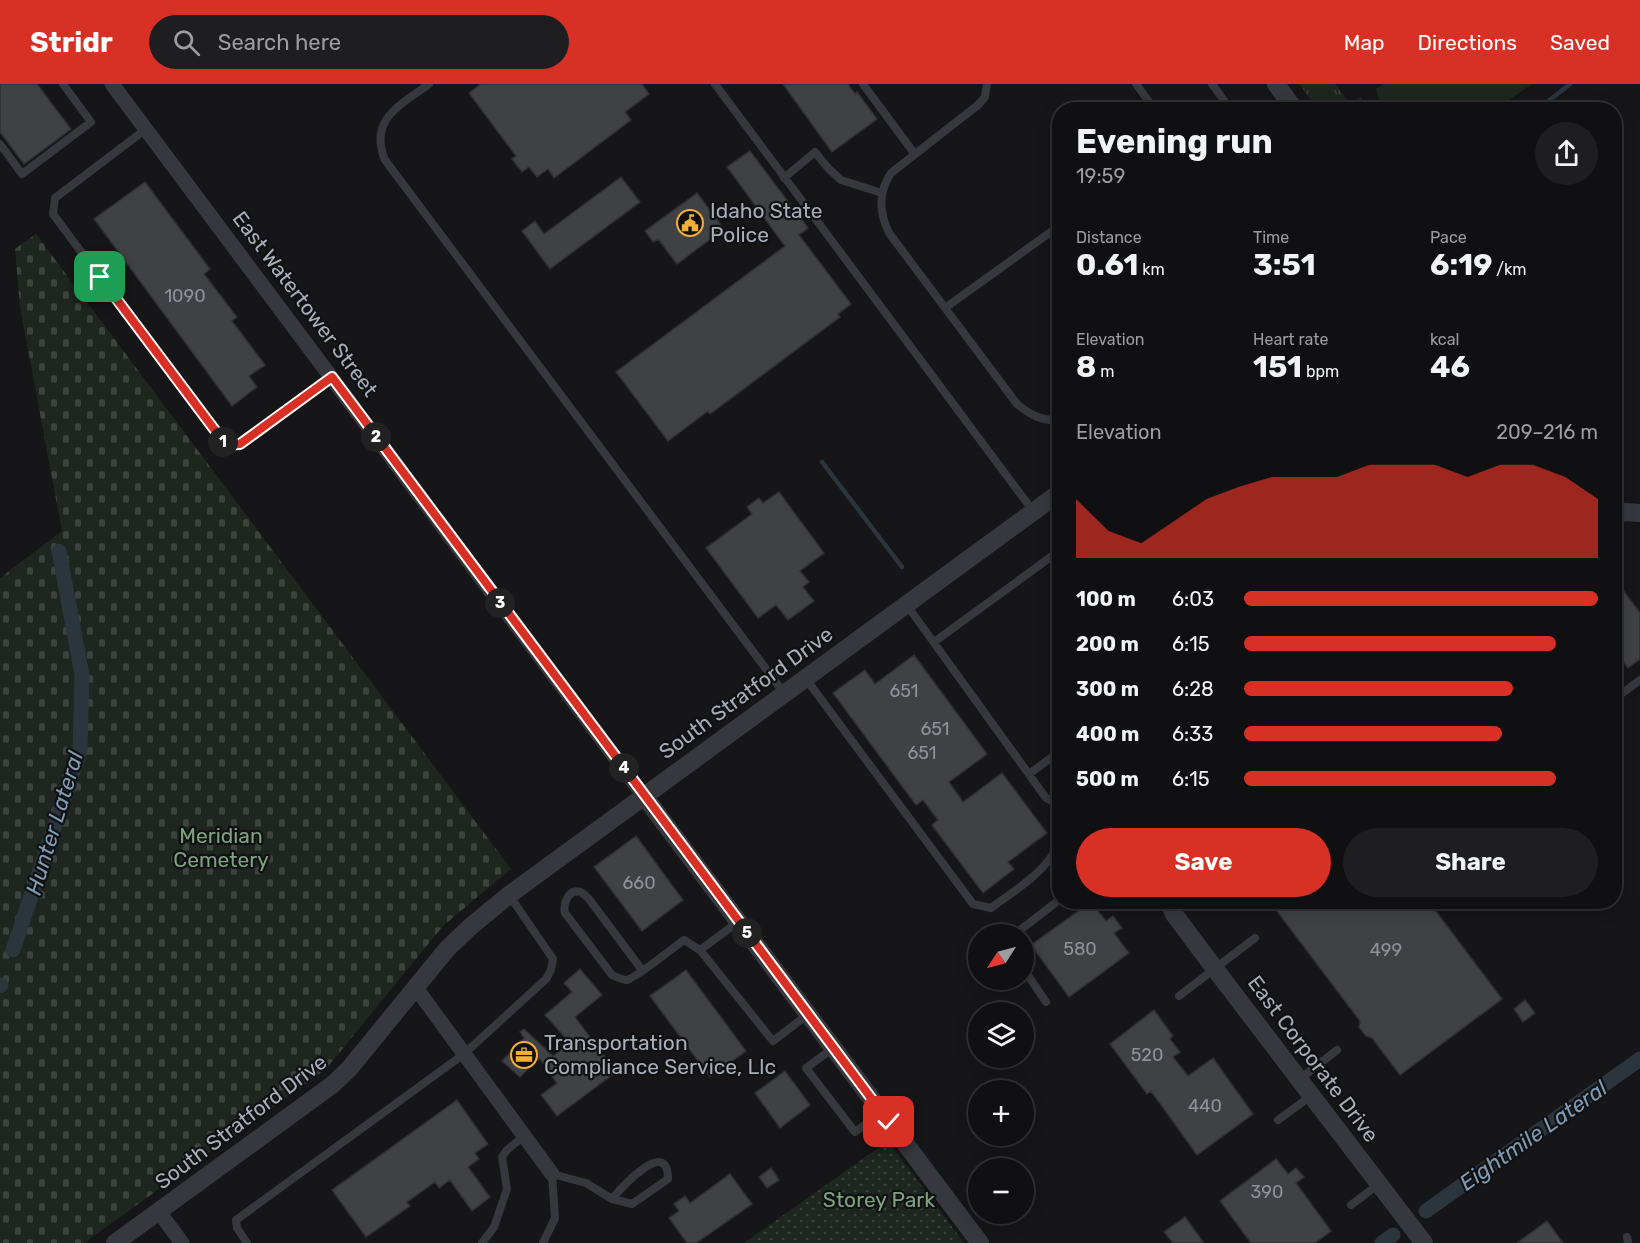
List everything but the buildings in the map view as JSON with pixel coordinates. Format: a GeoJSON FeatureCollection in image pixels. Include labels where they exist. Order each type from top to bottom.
{"type":"FeatureCollection","features":[{"type":"Feature","properties":{"kind":"street","name":"East Watertower Street"},"geometry":{"type":"LineString","coordinates":[[112,84],[980,1243]]}},
{"type":"Feature","properties":{"kind":"street"},"geometry":{"type":"LineString","coordinates":[[1276,84],[1289,102]]}},
{"type":"Feature","properties":{"kind":"street","name":"South Stratford Drive"},"geometry":{"type":"LineString","coordinates":[[115,1243],[332,1085],[349,1069],[447,949],[509,895],[1052,498]]}},
{"type":"Feature","properties":{"kind":"street"},"geometry":{"type":"LineString","coordinates":[[1622,513],[1640,513]]}},
{"type":"Feature","properties":{"kind":"street","name":"East Corporate Drive"},"geometry":{"type":"LineString","coordinates":[[1172,909],[1424,1243]]}},
{"type":"Feature","properties":{"kind":"street"},"geometry":{"type":"LineString","coordinates":[[416,988],[552,1174]]}},
{"type":"Feature","properties":{"kind":"street"},"geometry":{"type":"LineString","coordinates":[[159,1212],[182,1243]]}},
{"type":"Feature","properties":{"kind":"lane"},"geometry":{"type":"LineString","coordinates":[[0,144],[22,174],[91,122],[63,84]]}},
{"type":"Feature","properties":{"kind":"lane"},"geometry":{"type":"LineString","coordinates":[[429,84],[391,113],[383,123],[379,135],[380,148],[385,160],[784,693]]}},
{"type":"Feature","properties":{"kind":"lane"},"geometry":{"type":"LineString","coordinates":[[716,84],[1033,512]]}},
{"type":"Feature","properties":{"kind":"lane"},"geometry":{"type":"LineString","coordinates":[[863,84],[914,153]]}},
{"type":"Feature","properties":{"kind":"lane"},"geometry":{"type":"LineString","coordinates":[[987,84],[985,97],[978,105],[891,173],[882,193],[883,220],[889,233],[1017,404],[1038,418],[1052,419]]}},
{"type":"Feature","properties":{"kind":"lane"},"geometry":{"type":"LineString","coordinates":[[1136,84],[1149,102]]}},
{"type":"Feature","properties":{"kind":"lane"},"geometry":{"type":"LineString","coordinates":[[1212,84],[1223,102]]}},
{"type":"Feature","properties":{"kind":"lane"},"geometry":{"type":"LineString","coordinates":[[146,129],[55,198],[53,214],[215,432],[226,445],[240,444],[332,377]]}},
{"type":"Feature","properties":{"kind":"lane"},"geometry":{"type":"LineString","coordinates":[[784,178],[815,152],[841,180],[882,193]]}},
{"type":"Feature","properties":{"kind":"lane"},"geometry":{"type":"LineString","coordinates":[[945,308],[1052,230]]}},
{"type":"Feature","properties":{"kind":"lane"},"geometry":{"type":"LineString","coordinates":[[934,642],[1052,556]]}},
{"type":"Feature","properties":{"kind":"lane"},"geometry":{"type":"LineString","coordinates":[[906,604],[1046,798],[1052,801]]}},
{"type":"Feature","properties":{"kind":"lane"},"geometry":{"type":"LineString","coordinates":[[805,678],[973,904],[991,908],[1034,876],[1052,857]]}},
{"type":"Feature","properties":{"kind":"lane"},"geometry":{"type":"LineString","coordinates":[[1622,693],[1640,680]]}},
{"type":"Feature","properties":{"kind":"lane"},"geometry":{"type":"LineString","coordinates":[[1029,774],[1052,757]]}},
{"type":"Feature","properties":{"kind":"lane"},"geometry":{"type":"LineString","coordinates":[[642,970],[589,899],[581,892],[574,892],[566,899],[565,913],[612,975],[629,980],[684,940],[700,950],[773,1041],[808,1014]]}},
{"type":"Feature","properties":{"kind":"lane"},"geometry":{"type":"LineString","coordinates":[[247,1243],[237,1228],[236,1220],[464,1054],[546,979],[551,970],[553,958],[509,895]]}},
{"type":"Feature","properties":{"kind":"lane"},"geometry":{"type":"LineString","coordinates":[[1028,924],[1052,905]]}},
{"type":"Feature","properties":{"kind":"lane"},"geometry":{"type":"LineString","coordinates":[[700,950],[739,922]]}},
{"type":"Feature","properties":{"kind":"lane"},"geometry":{"type":"LineString","coordinates":[[1179,996],[1255,938]]}},
{"type":"Feature","properties":{"kind":"lane"},"geometry":{"type":"LineString","coordinates":[[1034,984],[1046,1002]]}},
{"type":"Feature","properties":{"kind":"lane"},"geometry":{"type":"LineString","coordinates":[[834,1048],[806,1068],[855,1132],[882,1112]]}},
{"type":"Feature","properties":{"kind":"lane"},"geometry":{"type":"LineString","coordinates":[[1299,1080],[1337,1050]]}},
{"type":"Feature","properties":{"kind":"lane"},"geometry":{"type":"LineString","coordinates":[[1278,1120],[1311,1096]]}},
{"type":"Feature","properties":{"kind":"lane"},"geometry":{"type":"LineString","coordinates":[[482,1243],[494,1227],[507,1189],[502,1157],[524,1136]]}},
{"type":"Feature","properties":{"kind":"lane"},"geometry":{"type":"LineString","coordinates":[[543,1243],[555,1218],[552,1174],[586,1183],[612,1199],[632,1204],[668,1179],[666,1166],[655,1161],[627,1181],[612,1199]]}},
{"type":"Feature","properties":{"kind":"lane"},"geometry":{"type":"LineString","coordinates":[[1351,1205],[1380,1184]]}},
{"type":"Feature","properties":{"kind":"green space"},"geometry":{"type":"Polygon","coordinates":[[[1299,84],[1335,84],[1348,102],[1313,102],[1299,84]]]}},
{"type":"Feature","properties":{"kind":"green space"},"geometry":{"type":"Polygon","coordinates":[[[1383,84],[1532,84],[1506,102],[1378,102],[1376,89],[1383,84]]]}},
{"type":"Feature","properties":{"kind":"green space","name":"Meridian Cemetery"},"geometry":{"type":"Polygon","coordinates":[[[36,234],[511,869],[443,926],[326,1069],[84,1243],[0,1243],[0,578],[62,531],[20,307],[15,249],[36,234]]]}},
{"type":"Feature","properties":{"kind":"green space","name":"Storey Park"},"geometry":{"type":"Polygon","coordinates":[[[888,1141],[964,1243],[744,1243],[888,1141]]]}},
{"type":"Feature","properties":{"kind":"waterway"},"geometry":{"type":"LineString","coordinates":[[1547,102],[1570,84]]}},
{"type":"Feature","properties":{"kind":"waterway"},"geometry":{"type":"LineString","coordinates":[[822,462],[902,567]]}},
{"type":"Feature","properties":{"kind":"waterway","name":"Hunter Lateral"},"geometry":{"type":"LineString","coordinates":[[13,950],[80,751],[82,675],[59,551]]}},
{"type":"Feature","properties":{"kind":"waterway","name":"Eightmile Lateral"},"geometry":{"type":"LineString","coordinates":[[1426,1211],[1640,1059]]}},
{"type":"Feature","properties":{"kind":"waterway","name":"Eightmile Lateral"},"geometry":{"type":"LineString","coordinates":[[1382,1243],[1393,1235]]}},
{"type":"Feature","properties":{"kind":"place","name":"Idaho State Police"},"geometry":{"type":"Point","coordinates":[690,223]}},
{"type":"Feature","properties":{"kind":"place","name":"Transportation Compliance Service, Llc"},"geometry":{"type":"Point","coordinates":[524,1055]}},
{"type":"Feature","properties":{"kind":"route"},"geometry":{"type":"LineString","coordinates":[[100,277],[226,445],[240,444],[332,377],[889,1122]]}}]}
